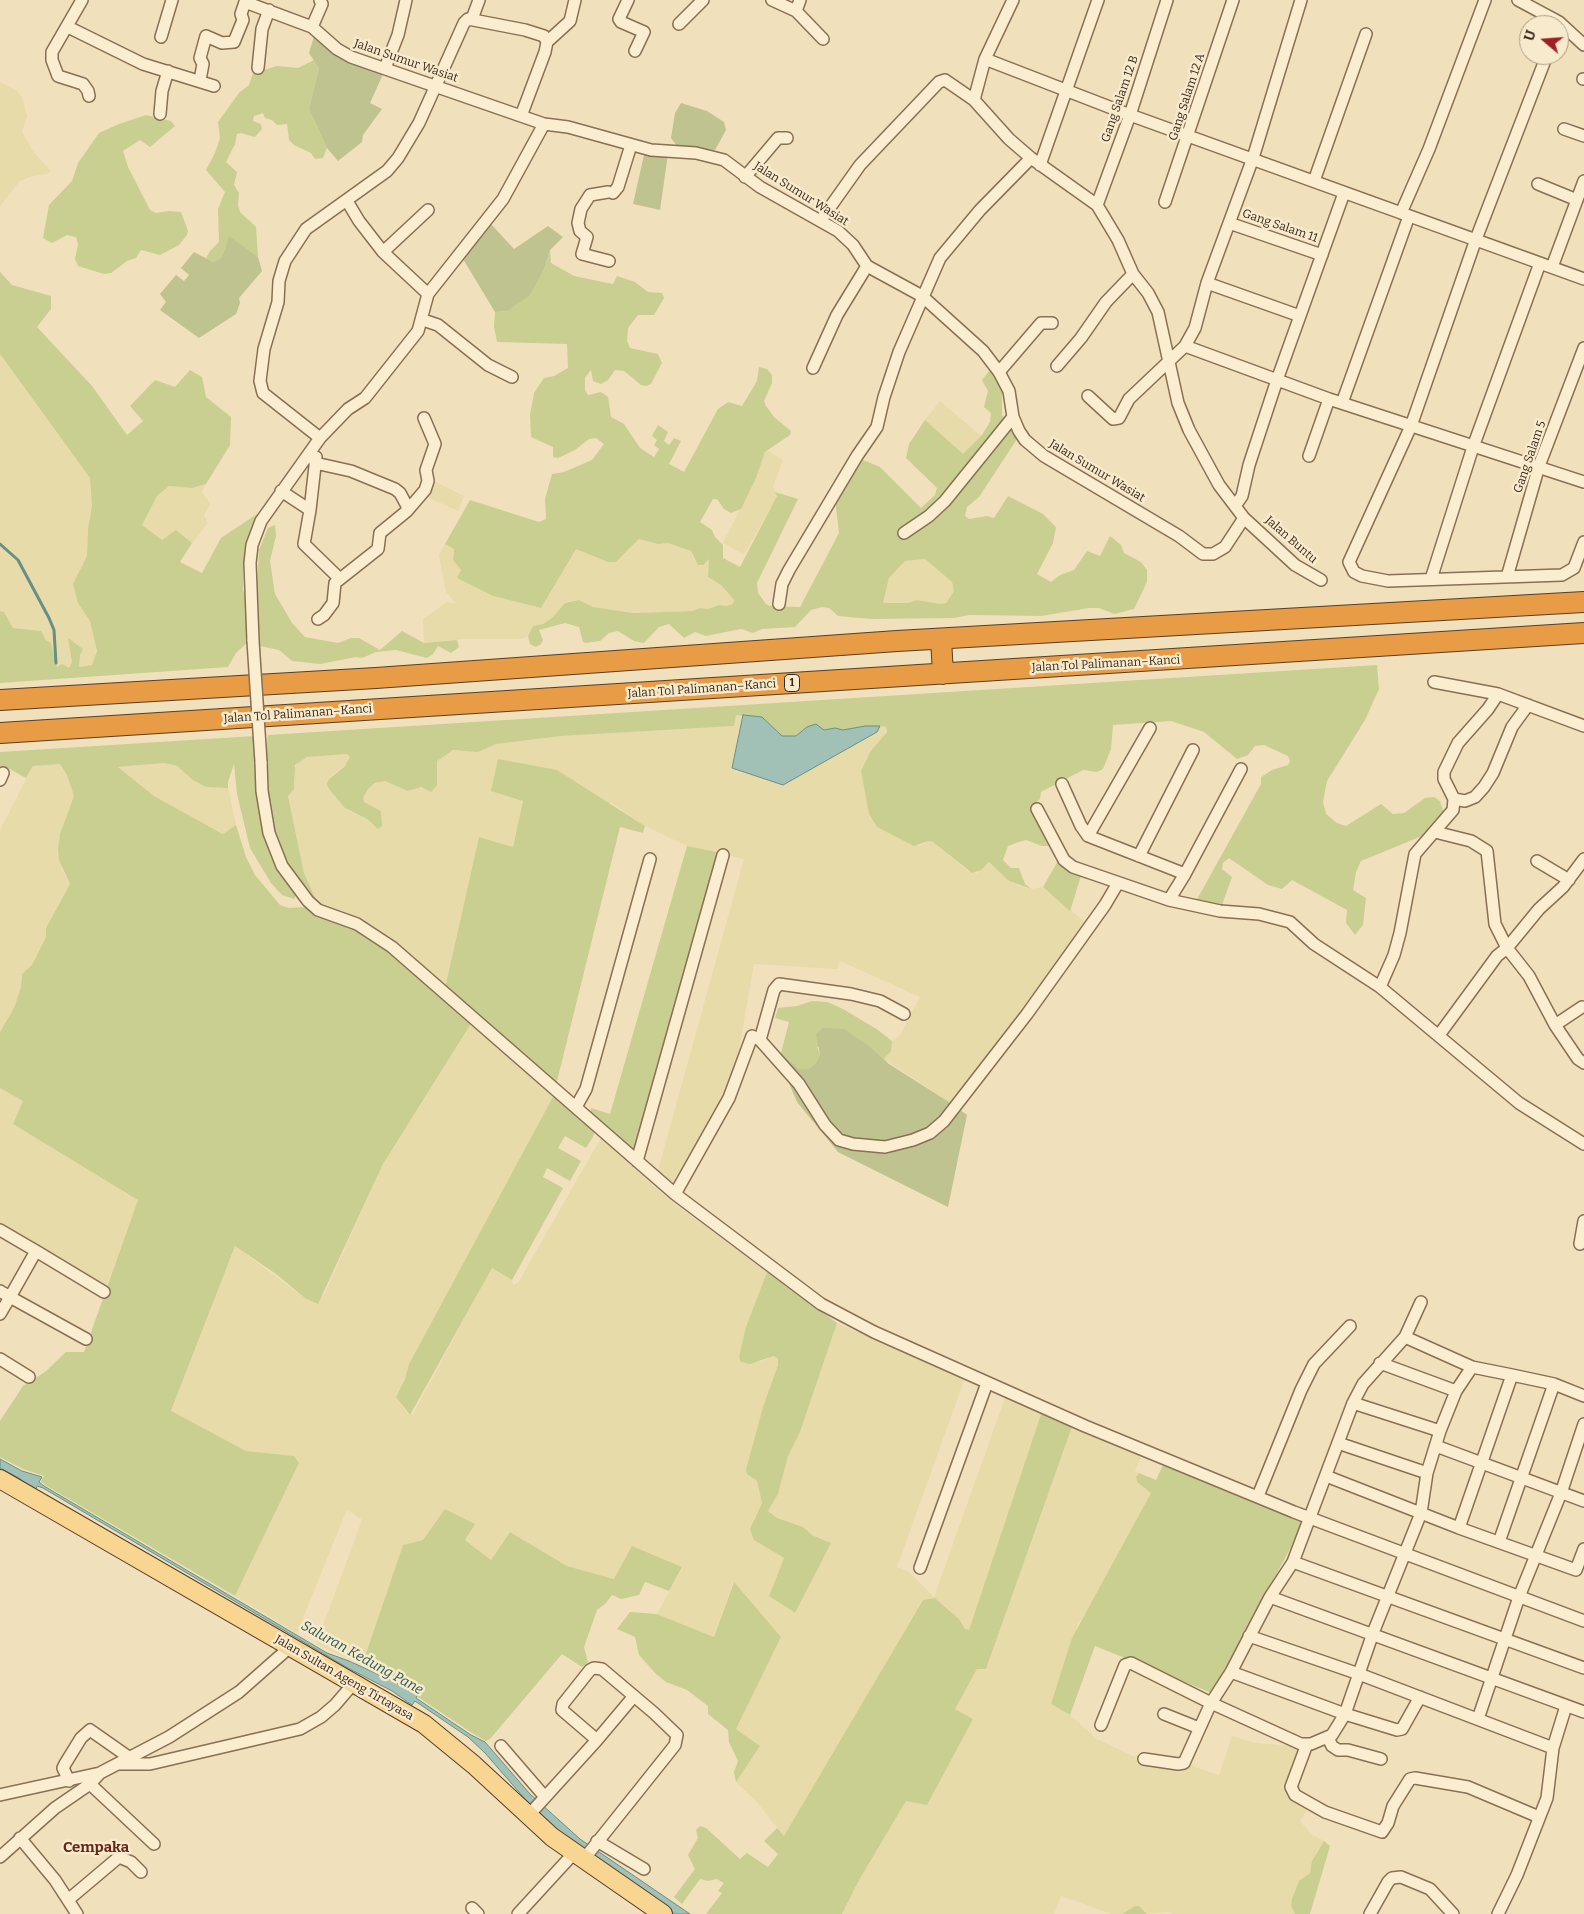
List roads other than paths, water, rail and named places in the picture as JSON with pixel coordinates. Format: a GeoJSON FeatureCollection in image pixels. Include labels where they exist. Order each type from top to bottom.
{"type":"FeatureCollection","features":[{"type":"Feature","properties":{"kind":"highway"},"geometry":{"type":"LineString","coordinates":[[0,700],[376,678],[940,638],[1584,602]]}},
{"type":"Feature","properties":{"kind":"highway","name":"Jalan Tol Palimanan–Kanci"},"geometry":{"type":"LineString","coordinates":[[0,733],[1584,634]]}},
{"type":"Feature","properties":{"kind":"highway"},"geometry":{"type":"LineString","coordinates":[[940,638],[943,674]]}},
{"type":"Feature","properties":{"kind":"main road","name":"Jalan Sultan Ageng Tirtayasa"},"geometry":{"type":"LineString","coordinates":[[0,1479],[424,1724],[529,1813],[586,1851],[658,1913]]}},
{"type":"Feature","properties":{"kind":"street"},"geometry":{"type":"LineString","coordinates":[[82,0],[52,52],[53,66],[58,76],[83,84],[89,96]]}},
{"type":"Feature","properties":{"kind":"street"},"geometry":{"type":"LineString","coordinates":[[161,38],[172,0]]}},
{"type":"Feature","properties":{"kind":"street"},"geometry":{"type":"LineString","coordinates":[[312,27],[322,4],[320,0]]}},
{"type":"Feature","properties":{"kind":"street"},"geometry":{"type":"LineString","coordinates":[[385,68],[398,35],[406,0]]}},
{"type":"Feature","properties":{"kind":"street"},"geometry":{"type":"LineString","coordinates":[[472,19],[479,0]]}},
{"type":"Feature","properties":{"kind":"street"},"geometry":{"type":"LineString","coordinates":[[521,116],[536,78],[547,42],[570,21],[575,0]]}},
{"type":"Feature","properties":{"kind":"street"},"geometry":{"type":"LineString","coordinates":[[628,0],[619,19],[621,22],[644,32],[635,50]]}},
{"type":"Feature","properties":{"kind":"street"},"geometry":{"type":"LineString","coordinates":[[679,24],[704,0]]}},
{"type":"Feature","properties":{"kind":"street"},"geometry":{"type":"LineString","coordinates":[[772,0],[798,6],[823,39]]}},
{"type":"Feature","properties":{"kind":"street"},"geometry":{"type":"LineString","coordinates":[[974,100],[985,59],[1013,0]]}},
{"type":"Feature","properties":{"kind":"street"},"geometry":{"type":"LineString","coordinates":[[779,604],[782,584],[789,570],[857,456],[877,427],[884,397],[899,352],[940,258],[951,242],[1035,162],[1066,90],[1098,0]]}},
{"type":"Feature","properties":{"kind":"street","name":"Gang Salam 12 B"},"geometry":{"type":"LineString","coordinates":[[1097,205],[1130,114],[1167,0]]}},
{"type":"Feature","properties":{"kind":"street","name":"Gang Salam 12 A"},"geometry":{"type":"LineString","coordinates":[[1165,202],[1233,0]]}},
{"type":"Feature","properties":{"kind":"street"},"geometry":{"type":"LineString","coordinates":[[1088,396],[1113,419],[1119,418],[1129,398],[1176,354],[1194,328],[1207,283],[1253,158],[1301,0]]}},
{"type":"Feature","properties":{"kind":"street"},"geometry":{"type":"LineString","coordinates":[[1342,403],[1405,214],[1485,0]]}},
{"type":"Feature","properties":{"kind":"street"},"geometry":{"type":"LineString","coordinates":[[1518,0],[1544,15]]}},
{"type":"Feature","properties":{"kind":"street","name":"Jalan Sumur Wasiat"},"geometry":{"type":"LineString","coordinates":[[200,80],[203,64],[200,58],[206,36],[222,43],[234,42],[243,20],[241,14],[245,2],[312,27],[337,49],[351,57],[544,124],[568,127],[651,150],[711,156],[733,165],[760,187],[821,220],[853,245],[867,266],[922,296],[982,351],[999,372],[1008,391],[1013,417],[1025,440],[1044,456],[1179,536],[1203,554],[1213,554],[1224,548],[1244,518]]}},
{"type":"Feature","properties":{"kind":"street"},"geometry":{"type":"LineString","coordinates":[[258,68],[262,29],[269,10]]}},
{"type":"Feature","properties":{"kind":"street"},"geometry":{"type":"LineString","coordinates":[[319,440],[263,393],[260,381],[264,349],[278,302],[279,281],[285,261],[306,230],[386,171],[398,158],[438,86],[464,22],[472,19],[536,33],[544,36],[547,42]]}},
{"type":"Feature","properties":{"kind":"street"},"geometry":{"type":"LineString","coordinates":[[68,27],[121,55],[214,86]]}},
{"type":"Feature","properties":{"kind":"street"},"geometry":{"type":"LineString","coordinates":[[1569,32],[1584,45]]}},
{"type":"Feature","properties":{"kind":"street"},"geometry":{"type":"LineString","coordinates":[[1314,181],[1366,34]]}},
{"type":"Feature","properties":{"kind":"street"},"geometry":{"type":"LineString","coordinates":[[985,59],[1344,193],[1584,279]]}},
{"type":"Feature","properties":{"kind":"street"},"geometry":{"type":"LineString","coordinates":[[1543,65],[1476,239],[1411,426],[1349,562],[1354,572],[1362,576],[1388,580],[1562,575],[1574,568],[1584,542]]}},
{"type":"Feature","properties":{"kind":"street"},"geometry":{"type":"LineString","coordinates":[[160,114],[162,91],[168,71]]}},
{"type":"Feature","properties":{"kind":"street"},"geometry":{"type":"LineString","coordinates":[[821,220],[860,165],[938,82],[945,80],[974,100],[1009,138],[1035,162],[1097,205]]}},
{"type":"Feature","properties":{"kind":"street"},"geometry":{"type":"LineString","coordinates":[[544,124],[503,199],[428,294],[423,320],[418,331],[365,398],[344,412],[319,440],[261,521],[252,545],[250,581],[262,791],[269,833],[282,866],[308,901],[327,915],[357,924],[392,947],[675,1194],[800,1290],[836,1313],[1085,1426],[1309,1518],[1584,1621]]}},
{"type":"Feature","properties":{"kind":"street"},"geometry":{"type":"LineString","coordinates":[[1564,129],[1584,136]]}},
{"type":"Feature","properties":{"kind":"street"},"geometry":{"type":"LineString","coordinates":[[745,176],[778,138],[787,138]]}},
{"type":"Feature","properties":{"kind":"street"},"geometry":{"type":"LineString","coordinates":[[609,261],[582,254],[588,237],[580,231],[578,223],[581,209],[590,195],[610,193],[618,187],[631,145]]}},
{"type":"Feature","properties":{"kind":"street"},"geometry":{"type":"LineString","coordinates":[[1431,579],[1474,448],[1546,265],[1584,181]]}},
{"type":"Feature","properties":{"kind":"street"},"geometry":{"type":"LineString","coordinates":[[1538,184],[1577,200]]}},
{"type":"Feature","properties":{"kind":"street"},"geometry":{"type":"LineString","coordinates":[[1238,502],[1277,380],[1344,193]]}},
{"type":"Feature","properties":{"kind":"street"},"geometry":{"type":"LineString","coordinates":[[347,201],[359,221],[383,252],[428,294]]}},
{"type":"Feature","properties":{"kind":"street","name":"Jalan Buntu"},"geometry":{"type":"LineString","coordinates":[[1097,205],[1118,240],[1133,274],[1148,293],[1158,312],[1165,337],[1176,354],[1172,385],[1188,430],[1223,491],[1238,502],[1244,518],[1295,565],[1321,580]]}},
{"type":"Feature","properties":{"kind":"street"},"geometry":{"type":"LineString","coordinates":[[383,252],[428,210]]}},
{"type":"Feature","properties":{"kind":"street","name":"Gang Salam 11"},"geometry":{"type":"LineString","coordinates":[[1229,223],[1322,255]]}},
{"type":"Feature","properties":{"kind":"street"},"geometry":{"type":"LineString","coordinates":[[813,368],[837,315],[867,266]]}},
{"type":"Feature","properties":{"kind":"street"},"geometry":{"type":"LineString","coordinates":[[1057,366],[1081,338],[1106,302],[1133,274]]}},
{"type":"Feature","properties":{"kind":"street"},"geometry":{"type":"LineString","coordinates":[[1207,283],[1300,316]]}},
{"type":"Feature","properties":{"kind":"street"},"geometry":{"type":"LineString","coordinates":[[423,320],[448,332],[475,356],[512,377]]}},
{"type":"Feature","properties":{"kind":"street"},"geometry":{"type":"LineString","coordinates":[[999,372],[1041,323],[1052,323]]}},
{"type":"Feature","properties":{"kind":"street","name":"Gang Salam 5"},"geometry":{"type":"LineString","coordinates":[[1507,576],[1539,466],[1584,348]]}},
{"type":"Feature","properties":{"kind":"street"},"geometry":{"type":"LineString","coordinates":[[1176,354],[1277,380],[1474,448],[1539,466],[1584,482]]}},
{"type":"Feature","properties":{"kind":"street"},"geometry":{"type":"LineString","coordinates":[[1309,456],[1329,399]]}},
{"type":"Feature","properties":{"kind":"street"},"geometry":{"type":"LineString","coordinates":[[904,533],[929,516],[945,501],[1013,417]]}},
{"type":"Feature","properties":{"kind":"street"},"geometry":{"type":"LineString","coordinates":[[318,619],[324,615],[333,603],[333,588],[340,578],[378,549],[380,533],[407,511],[426,490],[428,481],[426,470],[435,444],[424,418]]}},
{"type":"Feature","properties":{"kind":"street"},"geometry":{"type":"LineString","coordinates":[[319,440],[304,544],[340,578]]}},
{"type":"Feature","properties":{"kind":"street"},"geometry":{"type":"LineString","coordinates":[[316,463],[351,471],[395,489],[400,493],[408,506],[407,511]]}},
{"type":"Feature","properties":{"kind":"street"},"geometry":{"type":"LineString","coordinates":[[281,491],[310,510]]}},
{"type":"Feature","properties":{"kind":"street"},"geometry":{"type":"LineString","coordinates":[[1434,682],[1498,694],[1584,726]]}},
{"type":"Feature","properties":{"kind":"street"},"geometry":{"type":"LineString","coordinates":[[1380,987],[1394,955],[1400,933],[1415,854],[1452,814],[1454,800],[1444,779],[1444,772],[1458,743],[1488,709],[1498,694]]}},
{"type":"Feature","properties":{"kind":"street"},"geometry":{"type":"LineString","coordinates":[[1454,800],[1465,801],[1475,797],[1484,787],[1493,773],[1512,727],[1528,705]]}},
{"type":"Feature","properties":{"kind":"street"},"geometry":{"type":"LineString","coordinates":[[1088,836],[1150,728]]}},
{"type":"Feature","properties":{"kind":"street"},"geometry":{"type":"LineString","coordinates":[[1139,856],[1193,750]]}},
{"type":"Feature","properties":{"kind":"street"},"geometry":{"type":"LineString","coordinates":[[1169,900],[1241,769]]}},
{"type":"Feature","properties":{"kind":"street"},"geometry":{"type":"LineString","coordinates":[[1062,784],[1081,826],[1088,836],[1184,874]]}},
{"type":"Feature","properties":{"kind":"street"},"geometry":{"type":"LineString","coordinates":[[1037,809],[1067,864],[1169,900],[1220,911],[1259,914],[1290,922],[1314,944],[1380,987],[1519,1103],[1584,1144]]}},
{"type":"Feature","properties":{"kind":"street"},"geometry":{"type":"LineString","coordinates":[[1435,832],[1472,841],[1487,851],[1494,898],[1492,913],[1495,924],[1507,948],[1529,976],[1555,1025],[1578,1059],[1584,1062]]}},
{"type":"Feature","properties":{"kind":"street"},"geometry":{"type":"LineString","coordinates":[[637,1161],[723,855]]}},
{"type":"Feature","properties":{"kind":"street"},"geometry":{"type":"LineString","coordinates":[[576,1107],[586,1089],[650,859]]}},
{"type":"Feature","properties":{"kind":"street"},"geometry":{"type":"LineString","coordinates":[[1439,1035],[1497,956],[1507,948],[1539,909],[1569,880],[1584,859]]}},
{"type":"Feature","properties":{"kind":"street"},"geometry":{"type":"LineString","coordinates":[[1538,861],[1569,880]]}},
{"type":"Feature","properties":{"kind":"street"},"geometry":{"type":"LineString","coordinates":[[675,1194],[729,1098],[737,1080],[750,1038],[754,1036],[760,1040],[799,1084],[825,1125],[839,1140],[853,1144],[885,1147],[913,1140],[930,1132],[944,1121],[1027,1014],[1105,905],[1118,883]]}},
{"type":"Feature","properties":{"kind":"street"},"geometry":{"type":"LineString","coordinates":[[760,1040],[774,990],[779,984],[850,994],[880,1001],[904,1014]]}},
{"type":"Feature","properties":{"kind":"street"},"geometry":{"type":"LineString","coordinates":[[1555,1025],[1582,1007]]}},
{"type":"Feature","properties":{"kind":"street"},"geometry":{"type":"LineString","coordinates":[[1580,1244],[1584,1222]]}},
{"type":"Feature","properties":{"kind":"street"},"geometry":{"type":"LineString","coordinates":[[0,1230],[104,1292]]}},
{"type":"Feature","properties":{"kind":"street"},"geometry":{"type":"LineString","coordinates":[[0,1314],[5,1294],[36,1251]]}},
{"type":"Feature","properties":{"kind":"street"},"geometry":{"type":"LineString","coordinates":[[5,1294],[86,1339]]}},
{"type":"Feature","properties":{"kind":"street"},"geometry":{"type":"LineString","coordinates":[[1144,1760],[1184,1763],[1211,1703],[1230,1672],[1270,1597],[1292,1562],[1353,1403],[1363,1384],[1405,1336],[1421,1302]]}},
{"type":"Feature","properties":{"kind":"street"},"geometry":{"type":"LineString","coordinates":[[1258,1496],[1301,1390],[1314,1364],[1350,1326]]}},
{"type":"Feature","properties":{"kind":"street"},"geometry":{"type":"LineString","coordinates":[[1405,1336],[1472,1367],[1554,1384],[1584,1396]]}},
{"type":"Feature","properties":{"kind":"street"},"geometry":{"type":"LineString","coordinates":[[0,1360],[29,1378]]}},
{"type":"Feature","properties":{"kind":"street"},"geometry":{"type":"LineString","coordinates":[[1380,1363],[1456,1391]]}},
{"type":"Feature","properties":{"kind":"street"},"geometry":{"type":"LineString","coordinates":[[1101,1725],[1125,1666],[1131,1663],[1211,1703],[1301,1744],[1328,1738],[1345,1714],[1373,1634],[1421,1512],[1427,1473],[1440,1431],[1456,1391],[1472,1367]]}},
{"type":"Feature","properties":{"kind":"street"},"geometry":{"type":"LineString","coordinates":[[1459,1528],[1512,1375]]}},
{"type":"Feature","properties":{"kind":"street"},"geometry":{"type":"LineString","coordinates":[[920,1568],[987,1383]]}},
{"type":"Feature","properties":{"kind":"street"},"geometry":{"type":"LineString","coordinates":[[1499,1542],[1554,1384]]}},
{"type":"Feature","properties":{"kind":"street"},"geometry":{"type":"LineString","coordinates":[[1353,1403],[1440,1431]]}},
{"type":"Feature","properties":{"kind":"street"},"geometry":{"type":"LineString","coordinates":[[1478,1719],[1519,1597],[1561,1493],[1584,1424]]}},
{"type":"Feature","properties":{"kind":"street"},"geometry":{"type":"LineString","coordinates":[[1338,1443],[1427,1473]]}},
{"type":"Feature","properties":{"kind":"street"},"geometry":{"type":"LineString","coordinates":[[1436,1446],[1584,1501]]}},
{"type":"Feature","properties":{"kind":"street"},"geometry":{"type":"LineString","coordinates":[[1326,1476],[1459,1528],[1580,1571],[1584,1549]]}},
{"type":"Feature","properties":{"kind":"street"},"geometry":{"type":"LineString","coordinates":[[1292,1562],[1584,1668]]}},
{"type":"Feature","properties":{"kind":"street"},"geometry":{"type":"LineString","coordinates":[[1270,1597],[1584,1712]]}},
{"type":"Feature","properties":{"kind":"street"},"geometry":{"type":"LineString","coordinates":[[1249,1636],[1359,1674],[1553,1748]]}},
{"type":"Feature","properties":{"kind":"street"},"geometry":{"type":"LineString","coordinates":[[0,1795],[69,1782],[86,1775],[100,1773],[119,1764],[169,1737],[239,1692],[290,1647]]}},
{"type":"Feature","properties":{"kind":"street"},"geometry":{"type":"LineString","coordinates":[[518,1914],[586,1851],[677,1740],[675,1732],[602,1669],[590,1670],[563,1704],[562,1710],[598,1740]]}},
{"type":"Feature","properties":{"kind":"street"},"geometry":{"type":"LineString","coordinates":[[1230,1672],[1345,1714],[1399,1730],[1420,1697]]}},
{"type":"Feature","properties":{"kind":"street"},"geometry":{"type":"LineString","coordinates":[[119,1764],[150,1764],[300,1729],[321,1718],[353,1684]]}},
{"type":"Feature","properties":{"kind":"street"},"geometry":{"type":"LineString","coordinates":[[529,1813],[598,1740],[634,1696]]}},
{"type":"Feature","properties":{"kind":"street"},"geometry":{"type":"LineString","coordinates":[[1498,1914],[1547,1798],[1553,1748],[1566,1706]]}},
{"type":"Feature","properties":{"kind":"street"},"geometry":{"type":"LineString","coordinates":[[1164,1714],[1199,1728]]}},
{"type":"Feature","properties":{"kind":"street"},"geometry":{"type":"LineString","coordinates":[[69,1782],[63,1768],[81,1738],[90,1730],[130,1758]]}},
{"type":"Feature","properties":{"kind":"street"},"geometry":{"type":"LineString","coordinates":[[1328,1738],[1332,1746],[1338,1750],[1348,1750],[1381,1759]]}},
{"type":"Feature","properties":{"kind":"street"},"geometry":{"type":"LineString","coordinates":[[1307,1744],[1291,1787],[1295,1795],[1325,1812],[1382,1832],[1388,1823],[1393,1806],[1410,1779],[1414,1778],[1468,1787],[1539,1818]]}},
{"type":"Feature","properties":{"kind":"street"},"geometry":{"type":"LineString","coordinates":[[501,1746],[543,1799]]}},
{"type":"Feature","properties":{"kind":"street"},"geometry":{"type":"LineString","coordinates":[[0,1858],[55,1808],[90,1784],[100,1773]]}},
{"type":"Feature","properties":{"kind":"street"},"geometry":{"type":"LineString","coordinates":[[90,1784],[154,1844]]}},
{"type":"Feature","properties":{"kind":"street"},"geometry":{"type":"LineString","coordinates":[[20,1838],[55,1880],[77,1914]]}},
{"type":"Feature","properties":{"kind":"street"},"geometry":{"type":"LineString","coordinates":[[586,1851],[644,1869]]}},
{"type":"Feature","properties":{"kind":"street"},"geometry":{"type":"LineString","coordinates":[[68,1900],[119,1857],[131,1862],[140,1872]]}},
{"type":"Feature","properties":{"kind":"street"},"geometry":{"type":"LineString","coordinates":[[1370,1914],[1388,1882],[1392,1878],[1401,1877],[1430,1889],[1453,1914]]}},
{"type":"Feature","properties":{"kind":"water"},"geometry":{"type":"Polygon","coordinates":[[[743,715],[762,717],[782,736],[796,736],[807,727],[816,724],[824,730],[880,726],[877,732],[783,785],[732,768],[743,715]]]}},
{"type":"Feature","properties":{"kind":"water"},"geometry":{"type":"Polygon","coordinates":[[[0,1459],[22,1471],[42,1477],[39,1482],[44,1486],[327,1653],[419,1693],[416,1698],[471,1735],[485,1742],[530,1794],[580,1839],[690,1914],[675,1914],[575,1846],[538,1814],[485,1753],[468,1737],[415,1701],[412,1705],[392,1691],[346,1667],[43,1488],[37,1486],[35,1491],[19,1478],[0,1468],[0,1459]]]}},
{"type":"Feature","properties":{"kind":"waterway"},"geometry":{"type":"LineString","coordinates":[[0,544],[18,560],[49,618],[54,630],[56,663]]}},
{"type":"Feature","properties":{"kind":"district","name":"Cempaka"},"geometry":{"type":"Point","coordinates":[96,1848]}},
{"type":"Feature","properties":{"kind":"water label","name":"Saluran Kedung Pane"},"geometry":{"type":"Point","coordinates":[362,1658]}}]}
